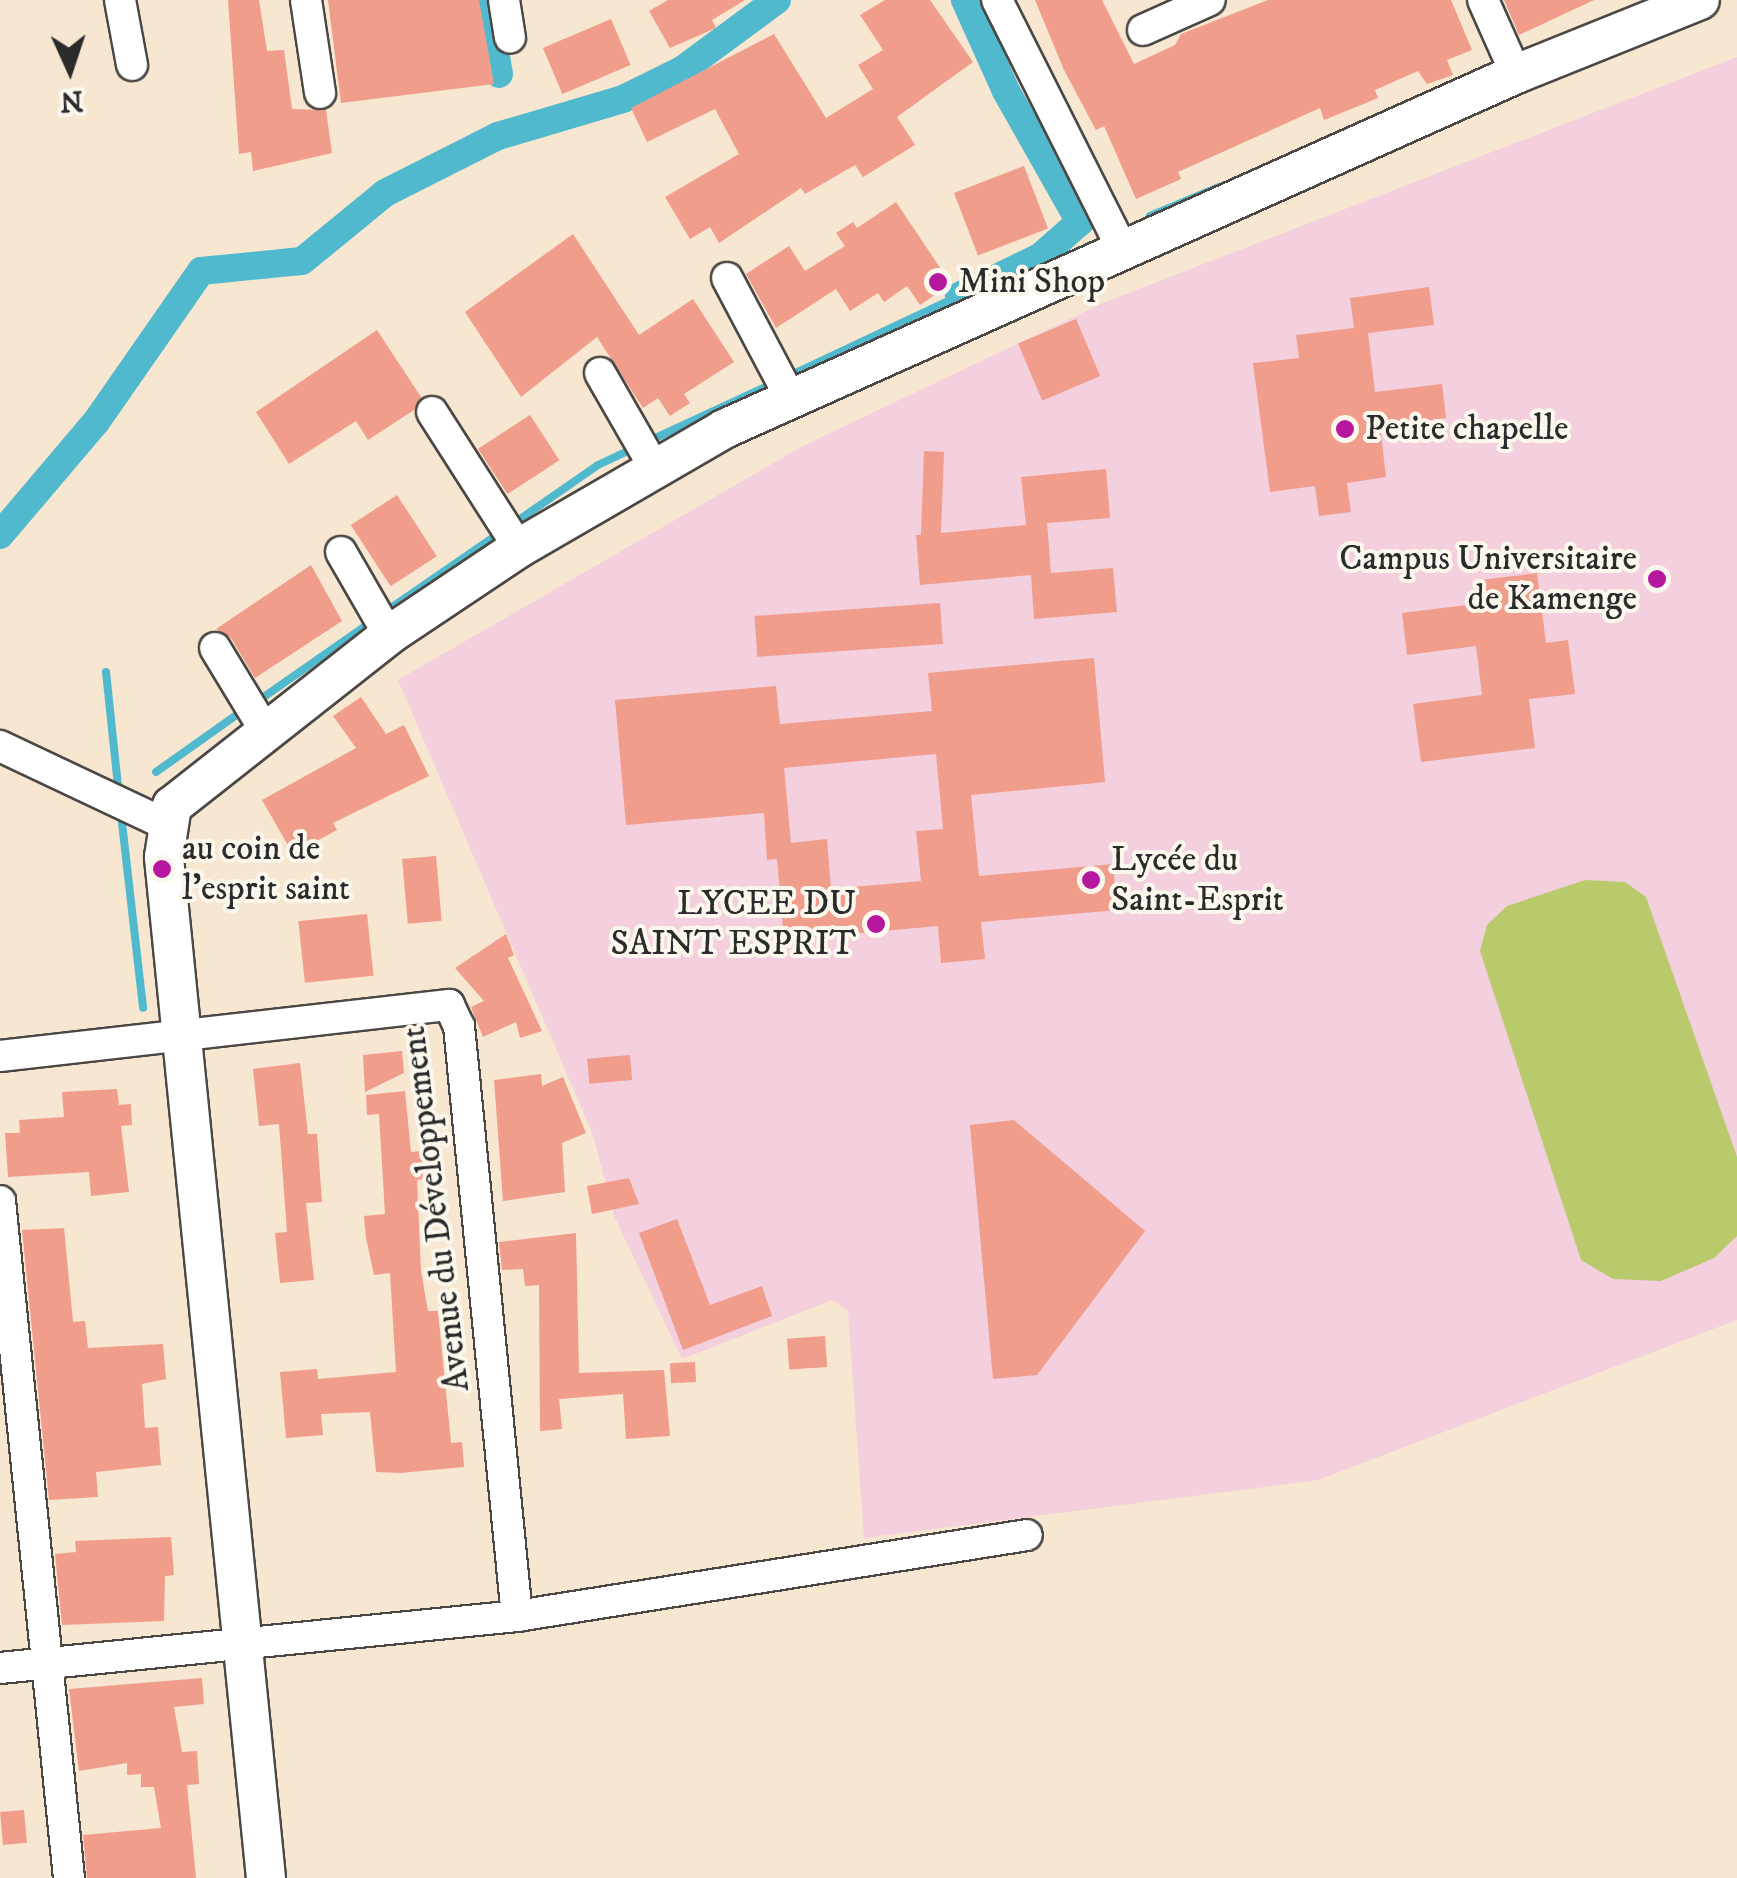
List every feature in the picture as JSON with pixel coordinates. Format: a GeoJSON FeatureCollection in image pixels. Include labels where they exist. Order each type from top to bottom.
{"type":"FeatureCollection","features":[{"type":"Feature","properties":{"kind":"street"},"geometry":{"type":"LineString","coordinates":[[120,0],[132,65]]}},
{"type":"Feature","properties":{"kind":"street"},"geometry":{"type":"LineString","coordinates":[[306,0],[320,93]]}},
{"type":"Feature","properties":{"kind":"street"},"geometry":{"type":"LineString","coordinates":[[504,0],[510,38]]}},
{"type":"Feature","properties":{"kind":"street"},"geometry":{"type":"LineString","coordinates":[[997,0],[1124,252]]}},
{"type":"Feature","properties":{"kind":"street"},"geometry":{"type":"LineString","coordinates":[[1143,30],[1210,0]]}},
{"type":"Feature","properties":{"kind":"street"},"geometry":{"type":"LineString","coordinates":[[1483,0],[1516,74]]}},
{"type":"Feature","properties":{"kind":"street"},"geometry":{"type":"LineString","coordinates":[[266,1878],[165,824],[187,790],[389,635],[519,548],[654,467],[791,398],[1516,74],[1700,0]]}},
{"type":"Feature","properties":{"kind":"street"},"geometry":{"type":"LineString","coordinates":[[727,278],[791,398]]}},
{"type":"Feature","properties":{"kind":"street"},"geometry":{"type":"LineString","coordinates":[[600,373],[654,467]]}},
{"type":"Feature","properties":{"kind":"street"},"geometry":{"type":"LineString","coordinates":[[432,412],[519,548]]}},
{"type":"Feature","properties":{"kind":"street"},"geometry":{"type":"LineString","coordinates":[[342,552],[389,635]]}},
{"type":"Feature","properties":{"kind":"street"},"geometry":{"type":"LineString","coordinates":[[215,648],[264,729]]}},
{"type":"Feature","properties":{"kind":"street"},"geometry":{"type":"LineString","coordinates":[[0,746],[165,824]]}},
{"type":"Feature","properties":{"kind":"street","name":"Avenue du Développement"},"geometry":{"type":"LineString","coordinates":[[0,1056],[436,1003],[457,1014],[517,1616]]}},
{"type":"Feature","properties":{"kind":"street"},"geometry":{"type":"LineString","coordinates":[[0,1201],[69,1878]]}},
{"type":"Feature","properties":{"kind":"street"},"geometry":{"type":"LineString","coordinates":[[0,1668],[517,1616],[1027,1535]]}},
{"type":"Feature","properties":{"kind":"shaded area","name":"Lycée du Saint-Esprit"},"geometry":{"type":"Polygon","coordinates":[[[1737,57],[1737,1320],[1318,1480],[864,1538],[848,1311],[832,1300],[682,1359],[615,1218],[593,1135],[398,680],[803,446],[1103,303],[1737,57]]]}},
{"type":"Feature","properties":{"kind":"green space"},"geometry":{"type":"Polygon","coordinates":[[[1585,880],[1625,882],[1646,897],[1737,1157],[1737,1236],[1714,1258],[1661,1281],[1613,1279],[1581,1260],[1480,951],[1487,925],[1507,906],[1585,880]]]}},
{"type":"Feature","properties":{"kind":"building"},"geometry":{"type":"Polygon","coordinates":[[[228,0],[259,0],[267,51],[284,50],[292,109],[326,110],[332,153],[253,171],[251,152],[239,154],[228,0]]]}},
{"type":"Feature","properties":{"kind":"building"},"geometry":{"type":"Polygon","coordinates":[[[328,0],[479,0],[494,84],[341,103],[328,0]]]}},
{"type":"Feature","properties":{"kind":"building"},"geometry":{"type":"Polygon","coordinates":[[[668,0],[745,0],[712,20],[716,28],[670,48],[649,11],[668,0]]]}},
{"type":"Feature","properties":{"kind":"building"},"geometry":{"type":"Polygon","coordinates":[[[885,0],[930,0],[973,62],[897,117],[915,145],[863,177],[855,165],[805,194],[801,188],[719,243],[710,227],[690,239],[665,197],[739,154],[715,109],[647,142],[631,108],[774,34],[826,118],[873,89],[858,65],[883,50],[860,15],[885,0]]]}},
{"type":"Feature","properties":{"kind":"building"},"geometry":{"type":"Polygon","coordinates":[[[1035,0],[1102,0],[1134,64],[1175,45],[1181,34],[1268,0],[1451,0],[1472,50],[1447,60],[1453,75],[1427,84],[1418,71],[1375,90],[1378,98],[1324,120],[1320,108],[1178,172],[1181,179],[1136,199],[1104,126],[1096,130],[1064,70],[1035,0]]]}},
{"type":"Feature","properties":{"kind":"building"},"geometry":{"type":"Polygon","coordinates":[[[1504,0],[1594,0],[1519,35],[1504,0]]]}},
{"type":"Feature","properties":{"kind":"building"},"geometry":{"type":"Polygon","coordinates":[[[611,19],[631,65],[562,94],[543,48],[611,19]]]}},
{"type":"Feature","properties":{"kind":"building"},"geometry":{"type":"Polygon","coordinates":[[[1024,166],[1048,229],[978,255],[954,193],[1024,166]]]}},
{"type":"Feature","properties":{"kind":"building"},"geometry":{"type":"Polygon","coordinates":[[[896,202],[951,284],[920,305],[907,286],[884,302],[878,293],[850,311],[836,289],[776,328],[746,274],[789,246],[805,271],[845,246],[836,233],[853,222],[857,228],[896,202]]]}},
{"type":"Feature","properties":{"kind":"building"},"geometry":{"type":"Polygon","coordinates":[[[573,234],[639,335],[693,299],[734,362],[684,394],[690,403],[670,416],[658,398],[643,408],[597,337],[521,397],[465,312],[573,234]]]}},
{"type":"Feature","properties":{"kind":"building"},"geometry":{"type":"Polygon","coordinates":[[[1429,287],[1434,325],[1368,333],[1375,392],[1442,384],[1446,418],[1380,426],[1386,477],[1347,483],[1351,512],[1319,516],[1315,486],[1270,492],[1253,363],[1299,358],[1296,335],[1354,328],[1350,298],[1429,287]]]}},
{"type":"Feature","properties":{"kind":"building"},"geometry":{"type":"Polygon","coordinates":[[[1076,319],[1100,376],[1042,401],[1018,344],[1076,319]]]}},
{"type":"Feature","properties":{"kind":"building"},"geometry":{"type":"Polygon","coordinates":[[[377,330],[421,397],[414,410],[368,440],[356,421],[289,464],[256,412],[377,330]]]}},
{"type":"Feature","properties":{"kind":"building"},"geometry":{"type":"Polygon","coordinates":[[[530,415],[559,460],[507,494],[478,449],[530,415]]]}},
{"type":"Feature","properties":{"kind":"building"},"geometry":{"type":"Polygon","coordinates":[[[924,451],[944,452],[941,533],[1026,525],[1021,477],[1106,469],[1110,518],[1047,523],[1051,573],[1113,568],[1117,612],[1034,619],[1031,575],[920,585],[916,535],[921,535],[924,451]]]}},
{"type":"Feature","properties":{"kind":"building"},"geometry":{"type":"Polygon","coordinates":[[[397,495],[437,556],[391,586],[351,525],[397,495]]]}},
{"type":"Feature","properties":{"kind":"building"},"geometry":{"type":"Polygon","coordinates":[[[311,565],[342,621],[255,678],[231,638],[216,629],[311,565]]]}},
{"type":"Feature","properties":{"kind":"building"},"geometry":{"type":"Polygon","coordinates":[[[1537,573],[1546,643],[1568,640],[1575,694],[1529,699],[1535,748],[1421,762],[1413,704],[1482,695],[1476,646],[1407,655],[1402,613],[1483,603],[1481,580],[1537,573]]]}},
{"type":"Feature","properties":{"kind":"building"},"geometry":{"type":"Polygon","coordinates":[[[940,603],[943,644],[757,657],[754,616],[940,603]]]}},
{"type":"Feature","properties":{"kind":"building"},"geometry":{"type":"Polygon","coordinates":[[[1094,658],[1105,782],[971,795],[979,876],[1113,864],[1117,910],[981,922],[985,959],[941,963],[938,926],[784,940],[777,859],[767,860],[764,813],[626,825],[615,700],[776,686],[780,724],[932,711],[928,673],[1094,658]],[[936,754],[784,768],[791,843],[827,839],[831,889],[921,881],[916,831],[943,829],[936,754]]]}},
{"type":"Feature","properties":{"kind":"building"},"geometry":{"type":"Polygon","coordinates":[[[361,697],[386,734],[404,725],[429,776],[333,823],[337,830],[293,854],[262,800],[356,748],[333,716],[361,697]]]}},
{"type":"Feature","properties":{"kind":"building"},"geometry":{"type":"Polygon","coordinates":[[[436,856],[442,921],[408,924],[402,859],[436,856]]]}},
{"type":"Feature","properties":{"kind":"building"},"geometry":{"type":"Polygon","coordinates":[[[367,914],[373,976],[305,983],[298,921],[367,914]]]}},
{"type":"Feature","properties":{"kind":"building"},"geometry":{"type":"Polygon","coordinates":[[[506,934],[514,955],[508,958],[542,1031],[520,1038],[516,1022],[483,1037],[471,1007],[484,1001],[455,968],[506,934]]]}},
{"type":"Feature","properties":{"kind":"building"},"geometry":{"type":"Polygon","coordinates":[[[402,1051],[404,1073],[365,1092],[363,1055],[402,1051]]]}},
{"type":"Feature","properties":{"kind":"building"},"geometry":{"type":"Polygon","coordinates":[[[630,1055],[632,1080],[589,1084],[587,1059],[630,1055]]]}},
{"type":"Feature","properties":{"kind":"building"},"geometry":{"type":"Polygon","coordinates":[[[300,1063],[308,1134],[317,1134],[322,1202],[306,1203],[314,1280],[280,1283],[275,1233],[287,1232],[279,1124],[259,1126],[253,1069],[300,1063]]]}},
{"type":"Feature","properties":{"kind":"building"},"geometry":{"type":"Polygon","coordinates":[[[541,1074],[542,1086],[563,1077],[586,1133],[562,1143],[565,1192],[503,1201],[494,1080],[541,1074]]]}},
{"type":"Feature","properties":{"kind":"building"},"geometry":{"type":"Polygon","coordinates":[[[117,1089],[119,1105],[131,1104],[132,1125],[121,1126],[129,1192],[91,1196],[89,1172],[8,1177],[5,1133],[20,1133],[19,1120],[64,1117],[62,1092],[117,1089]]]}},
{"type":"Feature","properties":{"kind":"building"},"geometry":{"type":"Polygon","coordinates":[[[405,1091],[411,1152],[423,1151],[425,1179],[417,1180],[421,1271],[428,1311],[438,1311],[451,1443],[462,1442],[464,1467],[376,1472],[370,1412],[321,1414],[323,1435],[286,1438],[280,1372],[317,1369],[318,1379],[396,1372],[390,1273],[374,1275],[366,1238],[364,1216],[385,1214],[379,1114],[367,1115],[366,1095],[405,1091]]]}},
{"type":"Feature","properties":{"kind":"building"},"geometry":{"type":"Polygon","coordinates":[[[1014,1120],[1145,1231],[1037,1375],[993,1379],[970,1125],[1014,1120]]]}},
{"type":"Feature","properties":{"kind":"building"},"geometry":{"type":"Polygon","coordinates":[[[629,1178],[639,1204],[592,1214],[587,1186],[629,1178]]]}},
{"type":"Feature","properties":{"kind":"building"},"geometry":{"type":"Polygon","coordinates":[[[677,1219],[710,1305],[762,1286],[772,1316],[683,1350],[639,1233],[677,1219]]]}},
{"type":"Feature","properties":{"kind":"building"},"geometry":{"type":"Polygon","coordinates":[[[64,1228],[73,1322],[85,1321],[88,1348],[163,1344],[166,1379],[142,1384],[145,1428],[158,1427],[161,1465],[96,1472],[98,1497],[49,1500],[22,1230],[64,1228]]]}},
{"type":"Feature","properties":{"kind":"building"},"geometry":{"type":"Polygon","coordinates":[[[576,1233],[579,1373],[664,1370],[670,1436],[626,1439],[623,1394],[559,1399],[562,1429],[540,1431],[539,1285],[525,1286],[523,1269],[502,1270],[499,1242],[576,1233]]]}},
{"type":"Feature","properties":{"kind":"building"},"geometry":{"type":"Polygon","coordinates":[[[825,1336],[827,1367],[789,1370],[787,1339],[825,1336]]]}},
{"type":"Feature","properties":{"kind":"building"},"geometry":{"type":"Polygon","coordinates":[[[695,1362],[696,1382],[671,1383],[670,1363],[695,1362]]]}},
{"type":"Feature","properties":{"kind":"building"},"geometry":{"type":"Polygon","coordinates":[[[171,1537],[174,1575],[165,1576],[164,1621],[62,1625],[55,1554],[76,1552],[75,1541],[171,1537]]]}},
{"type":"Feature","properties":{"kind":"building"},"geometry":{"type":"Polygon","coordinates":[[[202,1678],[204,1704],[174,1707],[182,1752],[197,1751],[199,1784],[187,1785],[196,1878],[87,1878],[83,1835],[161,1828],[154,1787],[141,1787],[141,1774],[127,1775],[127,1763],[79,1771],[69,1689],[202,1678]]]}},
{"type":"Feature","properties":{"kind":"building"},"geometry":{"type":"Polygon","coordinates":[[[24,1810],[27,1843],[3,1845],[0,1812],[24,1810]]]}},
{"type":"Feature","properties":{"kind":"waterway"},"geometry":{"type":"LineString","coordinates":[[486,0],[499,74]]}},
{"type":"Feature","properties":{"kind":"waterway"},"geometry":{"type":"LineString","coordinates":[[0,535],[96,422],[201,271],[302,261],[385,193],[498,136],[623,99],[682,70],[777,0]]}},
{"type":"Feature","properties":{"kind":"waterway"},"geometry":{"type":"LineString","coordinates":[[959,296],[1040,257],[1080,222],[1006,91],[965,0]]}},
{"type":"Feature","properties":{"kind":"waterway"},"geometry":{"type":"LineString","coordinates":[[1150,216],[1219,187]]}},
{"type":"Feature","properties":{"kind":"waterway"},"geometry":{"type":"LineString","coordinates":[[789,376],[959,296]]}},
{"type":"Feature","properties":{"kind":"waterway"},"geometry":{"type":"LineString","coordinates":[[649,441],[772,384]]}},
{"type":"Feature","properties":{"kind":"waterway"},"geometry":{"type":"LineString","coordinates":[[513,524],[598,465],[636,447]]}},
{"type":"Feature","properties":{"kind":"waterway"},"geometry":{"type":"LineString","coordinates":[[385,612],[501,532]]}},
{"type":"Feature","properties":{"kind":"waterway"},"geometry":{"type":"LineString","coordinates":[[258,701],[374,620]]}},
{"type":"Feature","properties":{"kind":"waterway"},"geometry":{"type":"LineString","coordinates":[[106,672],[119,795]]}},
{"type":"Feature","properties":{"kind":"waterway"},"geometry":{"type":"LineString","coordinates":[[156,772],[242,711]]}},
{"type":"Feature","properties":{"kind":"waterway"},"geometry":{"type":"LineString","coordinates":[[121,814],[143,1008]]}},
{"type":"Feature","properties":{"kind":"place","name":"Mini Shop"},"geometry":{"type":"Point","coordinates":[938,282]}},
{"type":"Feature","properties":{"kind":"place","name":"Petite chapelle"},"geometry":{"type":"Point","coordinates":[1345,429]}},
{"type":"Feature","properties":{"kind":"place","name":"Campus Universitaire de Kamenge"},"geometry":{"type":"Point","coordinates":[1657,579]}},
{"type":"Feature","properties":{"kind":"place","name":"au coin de l'esprit saint"},"geometry":{"type":"Point","coordinates":[162,869]}},
{"type":"Feature","properties":{"kind":"place","name":"Lycée du Saint-Esprit"},"geometry":{"type":"Point","coordinates":[1091,880]}},
{"type":"Feature","properties":{"kind":"place","name":"LYCEE DU SAINT ESPRIT"},"geometry":{"type":"Point","coordinates":[876,924]}}]}
